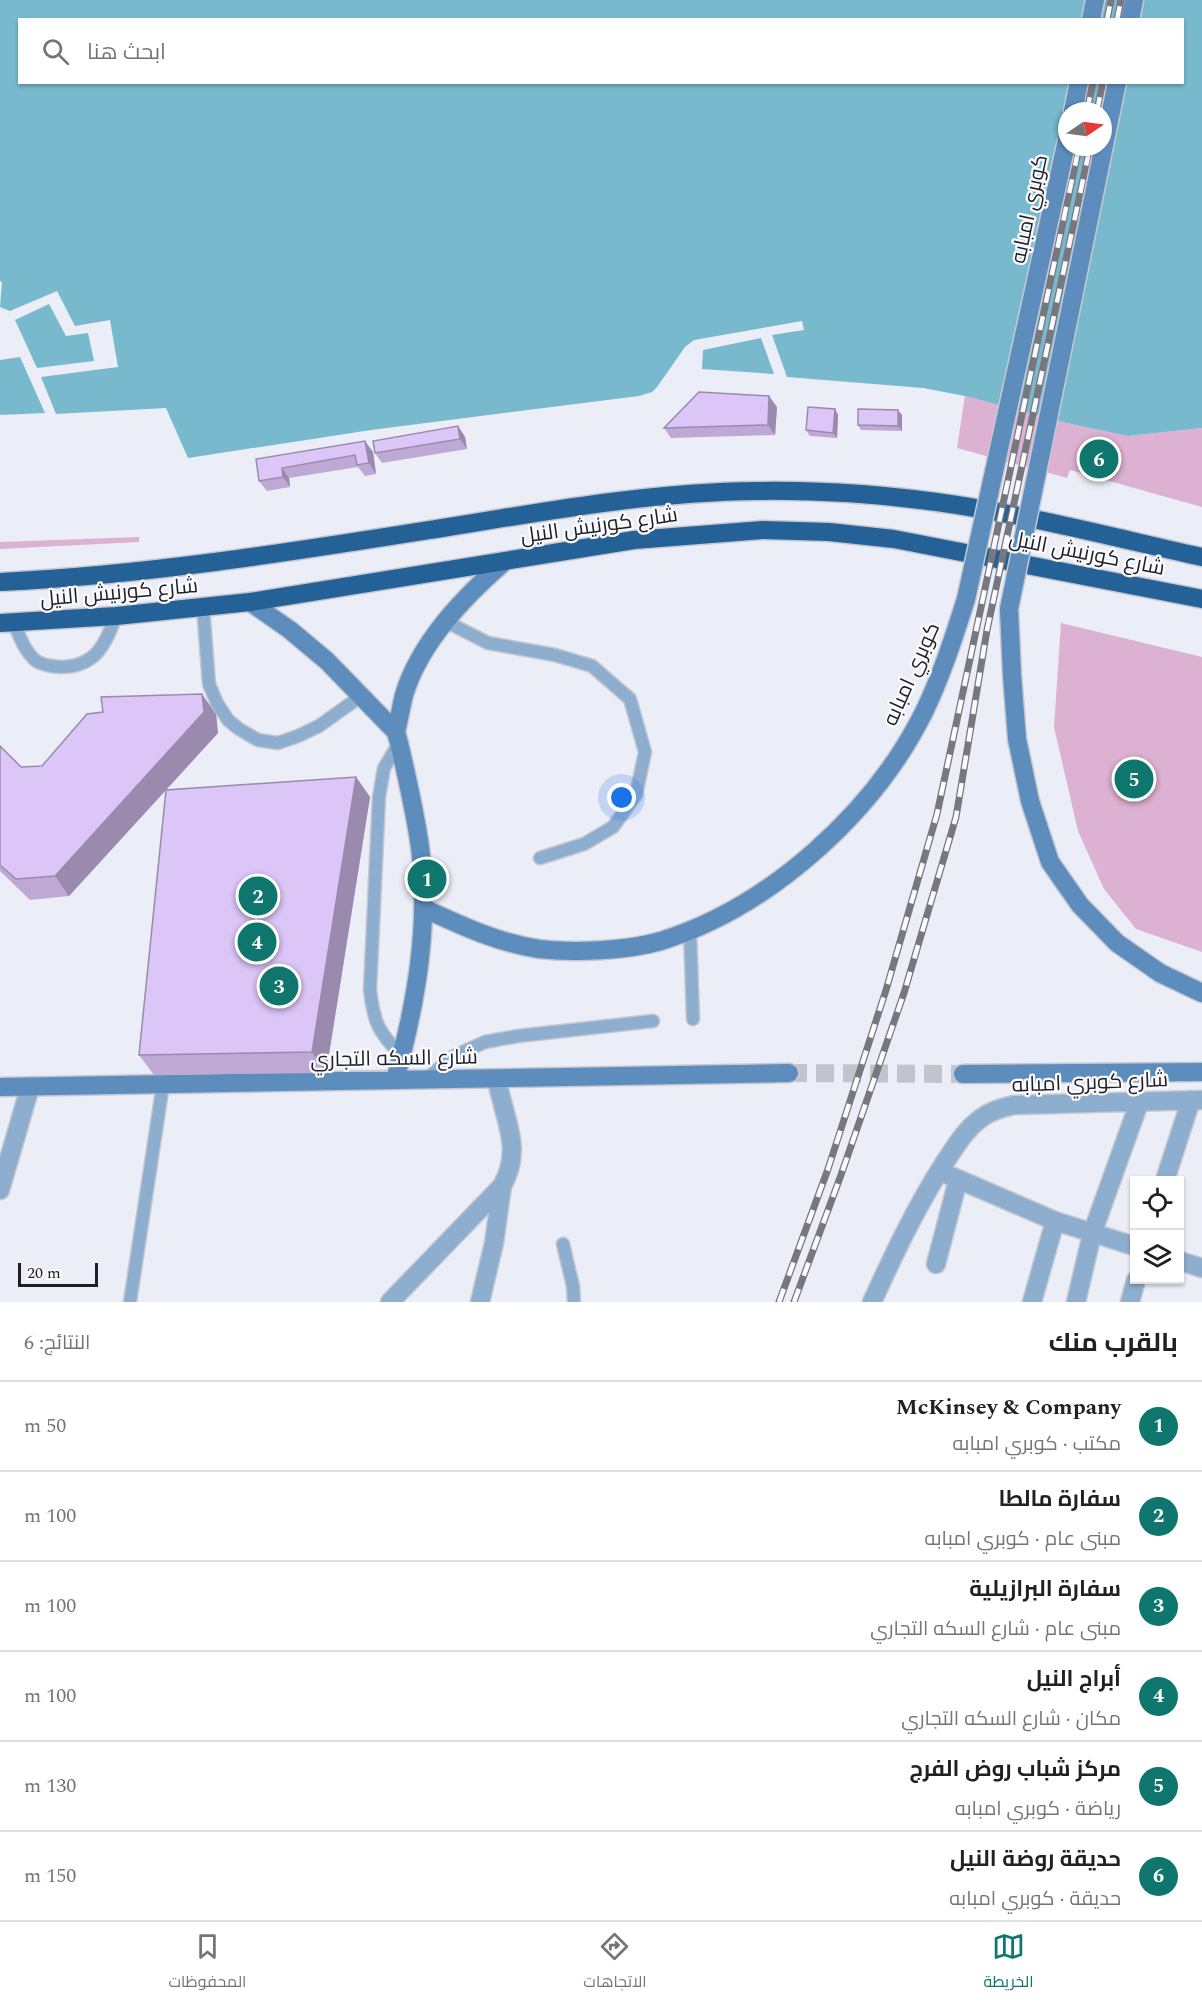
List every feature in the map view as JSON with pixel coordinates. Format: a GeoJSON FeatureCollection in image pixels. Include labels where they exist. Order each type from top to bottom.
{"type":"FeatureCollection","features":[{"type":"Feature","properties":{"kind":"highway","name":"شارع كورنيش النيل"},"geometry":{"type":"LineString","coordinates":[[0,582],[48,580],[250,558],[623,500],[689,493],[756,491],[889,496],[958,506],[1018,516],[1202,557]]}},
{"type":"Feature","properties":{"kind":"highway","name":"شارع كورنيش النيل"},"geometry":{"type":"LineString","coordinates":[[7,623],[116,616],[250,602],[579,548],[677,536],[764,530],[829,532],[894,539],[1202,599]]}},
{"type":"Feature","properties":{"kind":"street"},"geometry":{"type":"LineString","coordinates":[[1092,18],[1095,0]]}},
{"type":"Feature","properties":{"kind":"street"},"geometry":{"type":"LineString","coordinates":[[1130,18],[1134,0]]}},
{"type":"Feature","properties":{"kind":"street"},"geometry":{"type":"LineString","coordinates":[[1075,102],[1079,84]]}},
{"type":"Feature","properties":{"kind":"street"},"geometry":{"type":"LineString","coordinates":[[1117,84],[1009,609],[1011,675],[1017,739],[1030,801],[1050,862],[1080,905],[1117,943],[1160,973],[1202,993]]}},
{"type":"Feature","properties":{"kind":"street","name":"كوبري امبابه"},"geometry":{"type":"LineString","coordinates":[[423,908],[479,934],[538,949],[598,951],[658,942],[730,912],[766,890],[814,853],[856,810],[893,763],[924,712],[948,657],[966,599],[1063,156]]}},
{"type":"Feature","properties":{"kind":"street"},"geometry":{"type":"LineString","coordinates":[[395,1080],[411,1021],[420,965],[423,908],[420,848],[398,737],[405,693],[422,656],[445,621],[472,590],[504,562]]}},
{"type":"Feature","properties":{"kind":"street"},"geometry":{"type":"LineString","coordinates":[[250,602],[327,661],[398,737]]}},
{"type":"Feature","properties":{"kind":"street","name":"شارع كوبري امبابه"},"geometry":{"type":"LineString","coordinates":[[963,1074],[1202,1072]]}},
{"type":"Feature","properties":{"kind":"street","name":"شارع السكه التجاري"},"geometry":{"type":"LineString","coordinates":[[0,1088],[789,1073]]}},
{"type":"Feature","properties":{"kind":"street"},"geometry":{"type":"LineString","coordinates":[[390,1302],[502,1186],[510,1172],[513,1154],[510,1130],[497,1079]]}},
{"type":"Feature","properties":{"kind":"street"},"geometry":{"type":"LineString","coordinates":[[0,1190],[30,1087]]}},
{"type":"Feature","properties":{"kind":"street"},"geometry":{"type":"LineString","coordinates":[[1167,1176],[1197,1100]]}},
{"type":"Feature","properties":{"kind":"street","name":"شارع كوبري امبابه"},"geometry":{"type":"LineString","coordinates":[[872,1302],[907,1227],[939,1171],[967,1131],[996,1109],[1014,1105],[1197,1100]]}},
{"type":"Feature","properties":{"kind":"street"},"geometry":{"type":"LineString","coordinates":[[1076,1302],[1092,1234],[1139,1102]]}},
{"type":"Feature","properties":{"kind":"street"},"geometry":{"type":"LineString","coordinates":[[939,1171],[1055,1221],[1130,1245]]}},
{"type":"Feature","properties":{"kind":"street"},"geometry":{"type":"LineString","coordinates":[[936,1264],[958,1180]]}},
{"type":"Feature","properties":{"kind":"street"},"geometry":{"type":"LineString","coordinates":[[480,1302],[495,1243],[502,1186]]}},
{"type":"Feature","properties":{"kind":"street"},"geometry":{"type":"LineString","coordinates":[[1032,1302],[1055,1221]]}},
{"type":"Feature","properties":{"kind":"street"},"geometry":{"type":"LineString","coordinates":[[1184,1263],[1202,1268]]}},
{"type":"Feature","properties":{"kind":"street"},"geometry":{"type":"LineString","coordinates":[[1130,1302],[1135,1284]]}},
{"type":"Feature","properties":{"kind":"lane"},"geometry":{"type":"LineString","coordinates":[[203,607],[209,684],[228,720],[258,740],[278,743],[298,736],[319,726],[362,696]]}},
{"type":"Feature","properties":{"kind":"lane"},"geometry":{"type":"LineString","coordinates":[[7,623],[36,661],[55,667],[77,667],[93,658],[107,640],[116,616]]}},
{"type":"Feature","properties":{"kind":"lane"},"geometry":{"type":"LineString","coordinates":[[445,621],[488,644],[555,655],[592,666],[630,699],[645,752],[636,795],[613,827],[584,844],[540,858]]}},
{"type":"Feature","properties":{"kind":"lane"},"geometry":{"type":"LineString","coordinates":[[398,737],[384,768],[379,797],[370,990],[373,1017],[384,1038],[402,1056]]}},
{"type":"Feature","properties":{"kind":"lane"},"geometry":{"type":"LineString","coordinates":[[690,930],[693,1019]]}},
{"type":"Feature","properties":{"kind":"lane"},"geometry":{"type":"LineString","coordinates":[[426,1079],[454,1056],[485,1042],[518,1036],[653,1021]]}},
{"type":"Feature","properties":{"kind":"lane"},"geometry":{"type":"LineString","coordinates":[[130,1302],[163,1084]]}},
{"type":"Feature","properties":{"kind":"lane"},"geometry":{"type":"LineString","coordinates":[[563,1244],[573,1286],[574,1302]]}},
{"type":"Feature","properties":{"kind":"shaded area"},"geometry":{"type":"Polygon","coordinates":[[[965,396],[1075,425],[1128,436],[1202,428],[1202,507],[1070,470],[1067,478],[957,448],[965,396]]]}},
{"type":"Feature","properties":{"kind":"shaded area"},"geometry":{"type":"Polygon","coordinates":[[[139,537],[139,542],[0,549],[0,542],[139,537]]]}},
{"type":"Feature","properties":{"kind":"shaded area"},"geometry":{"type":"Polygon","coordinates":[[[1061,623],[1202,657],[1202,952],[1136,929],[1104,889],[1078,831],[1054,727],[1061,623]]]}},
{"type":"Feature","properties":{"kind":"water"},"geometry":{"type":"Polygon","coordinates":[[[0,0],[1202,0],[1202,428],[1128,436],[923,388],[787,377],[772,335],[804,330],[802,321],[694,340],[685,347],[657,387],[652,392],[639,396],[371,430],[188,458],[166,408],[56,414],[41,377],[118,367],[110,320],[75,326],[57,291],[10,311],[0,307],[2,282],[0,281],[0,0]]]}},
{"type":"Feature","properties":{"kind":"water"},"geometry":{"type":"Polygon","coordinates":[[[49,304],[66,336],[88,333],[94,361],[37,368],[15,320],[49,304]]]}},
{"type":"Feature","properties":{"kind":"water"},"geometry":{"type":"Polygon","coordinates":[[[761,338],[774,374],[702,369],[703,350],[761,338]]]}},
{"type":"Feature","properties":{"kind":"water"},"geometry":{"type":"Polygon","coordinates":[[[20,357],[45,413],[0,415],[0,360],[20,357]]]}},
{"type":"Feature","properties":{"kind":"building"},"geometry":{"type":"Polygon","coordinates":[[[699,392],[769,396],[768,425],[664,428],[699,392]]]}},
{"type":"Feature","properties":{"kind":"building"},"geometry":{"type":"Polygon","coordinates":[[[808,407],[835,409],[833,433],[806,430],[808,407]]]}},
{"type":"Feature","properties":{"kind":"building"},"geometry":{"type":"Polygon","coordinates":[[[858,409],[898,410],[898,426],[858,425],[858,409]]]}},
{"type":"Feature","properties":{"kind":"building"},"geometry":{"type":"Polygon","coordinates":[[[458,426],[460,439],[375,453],[373,441],[458,426]]]}},
{"type":"Feature","properties":{"kind":"building"},"geometry":{"type":"Polygon","coordinates":[[[365,441],[369,463],[357,465],[355,455],[282,468],[283,477],[259,481],[256,459],[365,441]]]}},
{"type":"Feature","properties":{"kind":"building"},"geometry":{"type":"Polygon","coordinates":[[[202,694],[204,712],[55,876],[16,879],[0,865],[0,746],[21,767],[42,766],[87,714],[103,712],[101,697],[202,694]]]}},
{"type":"Feature","properties":{"kind":"building"},"geometry":{"type":"Polygon","coordinates":[[[356,777],[312,1052],[139,1055],[166,790],[356,777]]]}},
{"type":"Feature","properties":{"kind":"tunnel"},"geometry":{"type":"LineString","coordinates":[[789,1073],[963,1074]]}},
{"type":"Feature","properties":{"kind":"railway"},"geometry":{"type":"LineString","coordinates":[[1107,18],[1111,0]]}},
{"type":"Feature","properties":{"kind":"railway"},"geometry":{"type":"LineString","coordinates":[[1117,18],[1121,0]]}},
{"type":"Feature","properties":{"kind":"railway"},"geometry":{"type":"LineString","coordinates":[[1089,102],[1093,84]]}},
{"type":"Feature","properties":{"kind":"railway"},"geometry":{"type":"LineString","coordinates":[[1099,102],[1103,84]]}},
{"type":"Feature","properties":{"kind":"railway"},"geometry":{"type":"LineString","coordinates":[[779,1302],[828,1169],[886,990],[937,814],[1077,156]]}},
{"type":"Feature","properties":{"kind":"railway"},"geometry":{"type":"LineString","coordinates":[[794,1302],[904,993],[956,817],[987,630],[1088,156]]}},
{"type":"Feature","properties":{"kind":"place","name":"حديقة روضة النيل"},"geometry":{"type":"Point","coordinates":[1099,459]}},
{"type":"Feature","properties":{"kind":"place","name":"مركز شباب روض الفرج"},"geometry":{"type":"Point","coordinates":[1134,779]}},
{"type":"Feature","properties":{"kind":"place","name":"McKinsey & Company"},"geometry":{"type":"Point","coordinates":[427,879]}},
{"type":"Feature","properties":{"kind":"place","name":"سفارة مالطا"},"geometry":{"type":"Point","coordinates":[258,896]}},
{"type":"Feature","properties":{"kind":"place","name":"أبراج النيل"},"geometry":{"type":"Point","coordinates":[257,942]}},
{"type":"Feature","properties":{"kind":"place","name":"سفارة البرازيلية"},"geometry":{"type":"Point","coordinates":[279,986]}}]}
